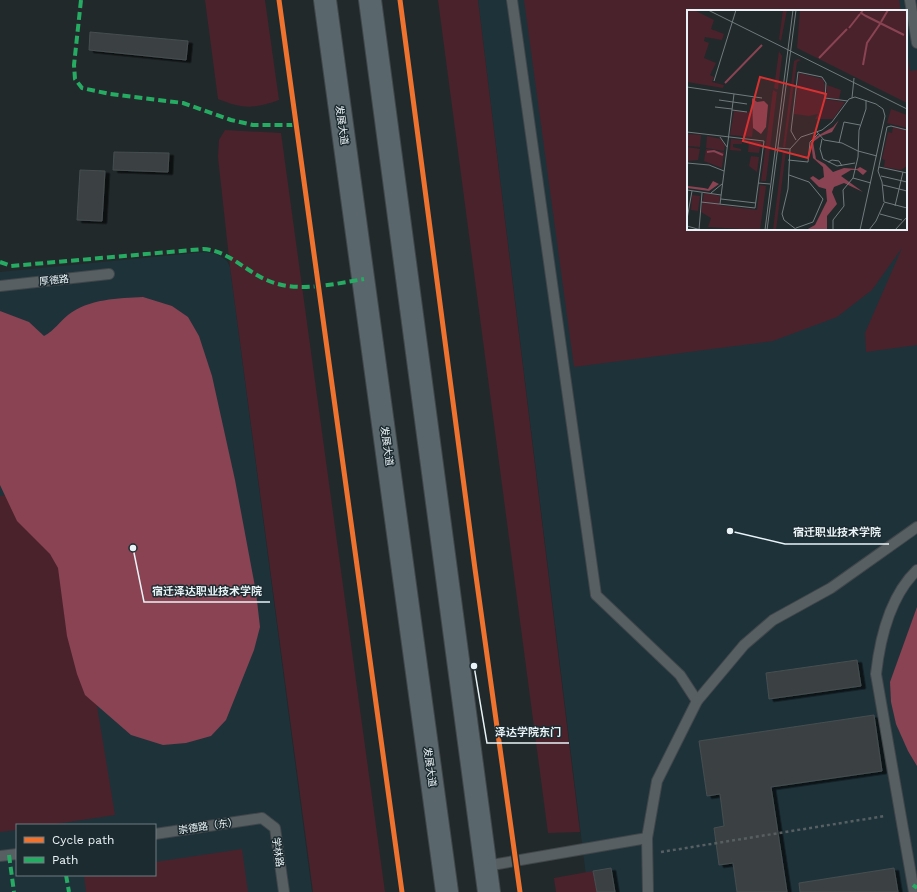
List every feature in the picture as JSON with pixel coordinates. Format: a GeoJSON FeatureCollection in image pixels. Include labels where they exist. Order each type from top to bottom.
{"type":"FeatureCollection","features":[{"type":"Feature","properties":{"kind":"main road","name":"发展大道"},"geometry":{"type":"LineString","coordinates":[[325,0],[447,892]]}},
{"type":"Feature","properties":{"kind":"main road"},"geometry":{"type":"LineString","coordinates":[[370,0],[489,892]]}},
{"type":"Feature","properties":{"kind":"lane"},"geometry":{"type":"LineString","coordinates":[[512,0],[596,595],[680,675],[697,701]]}},
{"type":"Feature","properties":{"kind":"lane"},"geometry":{"type":"LineString","coordinates":[[910,0],[917,43]]}},
{"type":"Feature","properties":{"kind":"lane","name":"厚德路"},"geometry":{"type":"LineString","coordinates":[[0,286],[109,274]]}},
{"type":"Feature","properties":{"kind":"lane"},"geometry":{"type":"LineString","coordinates":[[648,892],[647,838],[657,781],[697,701],[744,645],[774,620],[831,588],[917,527]]}},
{"type":"Feature","properties":{"kind":"lane"},"geometry":{"type":"LineString","coordinates":[[914,892],[876,674],[879,649],[888,620],[906,580],[917,570]]}},
{"type":"Feature","properties":{"kind":"lane","name":"崇德路（东）"},"geometry":{"type":"LineString","coordinates":[[156,834],[262,818]]}},
{"type":"Feature","properties":{"kind":"lane","name":"学林路"},"geometry":{"type":"LineString","coordinates":[[262,818],[275,828],[284,892]]}},
{"type":"Feature","properties":{"kind":"lane"},"geometry":{"type":"LineString","coordinates":[[486,866],[647,838]]}},
{"type":"Feature","properties":{"kind":"lane"},"geometry":{"type":"LineString","coordinates":[[0,856],[16,854]]}},
{"type":"Feature","properties":{"kind":"path"},"geometry":{"type":"LineString","coordinates":[[647,854],[900,813]]}},
{"type":"Feature","properties":{"kind":"shaded area"},"geometry":{"type":"Polygon","coordinates":[[[205,0],[265,0],[279,100],[248,107],[234,105],[218,99],[205,0]]]}},
{"type":"Feature","properties":{"kind":"shaded area"},"geometry":{"type":"Polygon","coordinates":[[[438,0],[478,0],[580,832],[548,833],[438,0]]]}},
{"type":"Feature","properties":{"kind":"shaded area"},"geometry":{"type":"Polygon","coordinates":[[[478,0],[917,0],[917,892],[588,892],[478,0]]]}},
{"type":"Feature","properties":{"kind":"shaded area"},"geometry":{"type":"Polygon","coordinates":[[[524,0],[899,0],[901,10],[687,10],[687,230],[907,230],[907,51],[910,71],[917,70],[917,345],[866,352],[865,333],[902,248],[872,290],[837,317],[773,341],[574,367],[524,0]]]}},
{"type":"Feature","properties":{"kind":"shaded area"},"geometry":{"type":"Polygon","coordinates":[[[225,130],[281,133],[385,892],[313,892],[230,267],[218,157],[219,140],[225,130]]]}},
{"type":"Feature","properties":{"kind":"shaded area"},"geometry":{"type":"Polygon","coordinates":[[[205,252],[217,254],[227,261],[230,267],[312,892],[0,892],[0,272],[205,252]]]}},
{"type":"Feature","properties":{"kind":"shaded area"},"geometry":{"type":"Polygon","coordinates":[[[143,297],[172,306],[188,317],[199,336],[212,376],[235,480],[256,592],[260,627],[254,650],[226,720],[211,736],[186,743],[163,745],[131,735],[85,695],[77,674],[67,636],[58,568],[50,554],[17,521],[0,485],[0,311],[29,322],[44,336],[68,315],[85,306],[104,300],[143,297]]]}},
{"type":"Feature","properties":{"kind":"shaded area"},"geometry":{"type":"Polygon","coordinates":[[[61,487],[115,815],[56,824],[16,824],[16,830],[0,832],[0,496],[61,487]]]}},
{"type":"Feature","properties":{"kind":"shaded area"},"geometry":{"type":"Polygon","coordinates":[[[917,607],[917,766],[908,751],[896,724],[891,702],[890,682],[917,607]]]}},
{"type":"Feature","properties":{"kind":"shaded area"},"geometry":{"type":"Polygon","coordinates":[[[242,849],[248,892],[86,892],[84,876],[156,876],[156,862],[242,849]]]}},
{"type":"Feature","properties":{"kind":"shaded area"},"geometry":{"type":"Polygon","coordinates":[[[593,871],[597,892],[556,892],[554,878],[593,871]]]}},
{"type":"Feature","properties":{"kind":"building"},"geometry":{"type":"Polygon","coordinates":[[[90,32],[188,41],[186,60],[89,50],[90,32]]]}},
{"type":"Feature","properties":{"kind":"building"},"geometry":{"type":"Polygon","coordinates":[[[114,152],[169,153],[168,172],[113,170],[114,152]]]}},
{"type":"Feature","properties":{"kind":"building"},"geometry":{"type":"Polygon","coordinates":[[[80,170],[105,171],[102,221],[77,220],[80,170]]]}},
{"type":"Feature","properties":{"kind":"building"},"geometry":{"type":"Polygon","coordinates":[[[857,660],[861,686],[769,699],[766,673],[857,660]]]}},
{"type":"Feature","properties":{"kind":"building"},"geometry":{"type":"Polygon","coordinates":[[[874,715],[882,771],[771,787],[787,892],[737,892],[733,863],[719,865],[714,828],[724,826],[720,794],[707,796],[699,741],[874,715]]]}},
{"type":"Feature","properties":{"kind":"building"},"geometry":{"type":"Polygon","coordinates":[[[611,868],[615,892],[597,892],[593,871],[611,868]]]}},
{"type":"Feature","properties":{"kind":"building"},"geometry":{"type":"Polygon","coordinates":[[[894,868],[898,892],[800,892],[799,883],[894,868]]]}},
{"type":"Feature","properties":{"kind":"marked path"},"geometry":{"type":"LineString","coordinates":[[81,0],[74,65],[75,79],[82,88],[110,94],[183,103],[231,120],[253,125],[297,125]]}},
{"type":"Feature","properties":{"kind":"marked path"},"geometry":{"type":"LineString","coordinates":[[0,262],[11,266],[203,249],[221,253],[261,277],[280,285],[304,287],[364,279]]}},
{"type":"Feature","properties":{"kind":"marked path"},"geometry":{"type":"LineString","coordinates":[[9,855],[14,892]]}},
{"type":"Feature","properties":{"kind":"marked path"},"geometry":{"type":"LineString","coordinates":[[66,876],[69,892]]}},
{"type":"Feature","properties":{"kind":"marked path"},"geometry":{"type":"LineString","coordinates":[[913,885],[917,888]]}},
{"type":"Feature","properties":{"kind":"cycle path"},"geometry":{"type":"LineString","coordinates":[[279,0],[402,892]]}},
{"type":"Feature","properties":{"kind":"cycle path"},"geometry":{"type":"LineString","coordinates":[[400,0],[475,569],[520,892]]}},
{"type":"Feature","properties":{"kind":"place","name":"宿迁职业技术学院"},"geometry":{"type":"Point","coordinates":[730,531]}},
{"type":"Feature","properties":{"kind":"place","name":"宿迁泽达职业技术学院"},"geometry":{"type":"Point","coordinates":[133,548]}},
{"type":"Feature","properties":{"kind":"place","name":"泽达学院东门"},"geometry":{"type":"Point","coordinates":[474,666]}}]}
